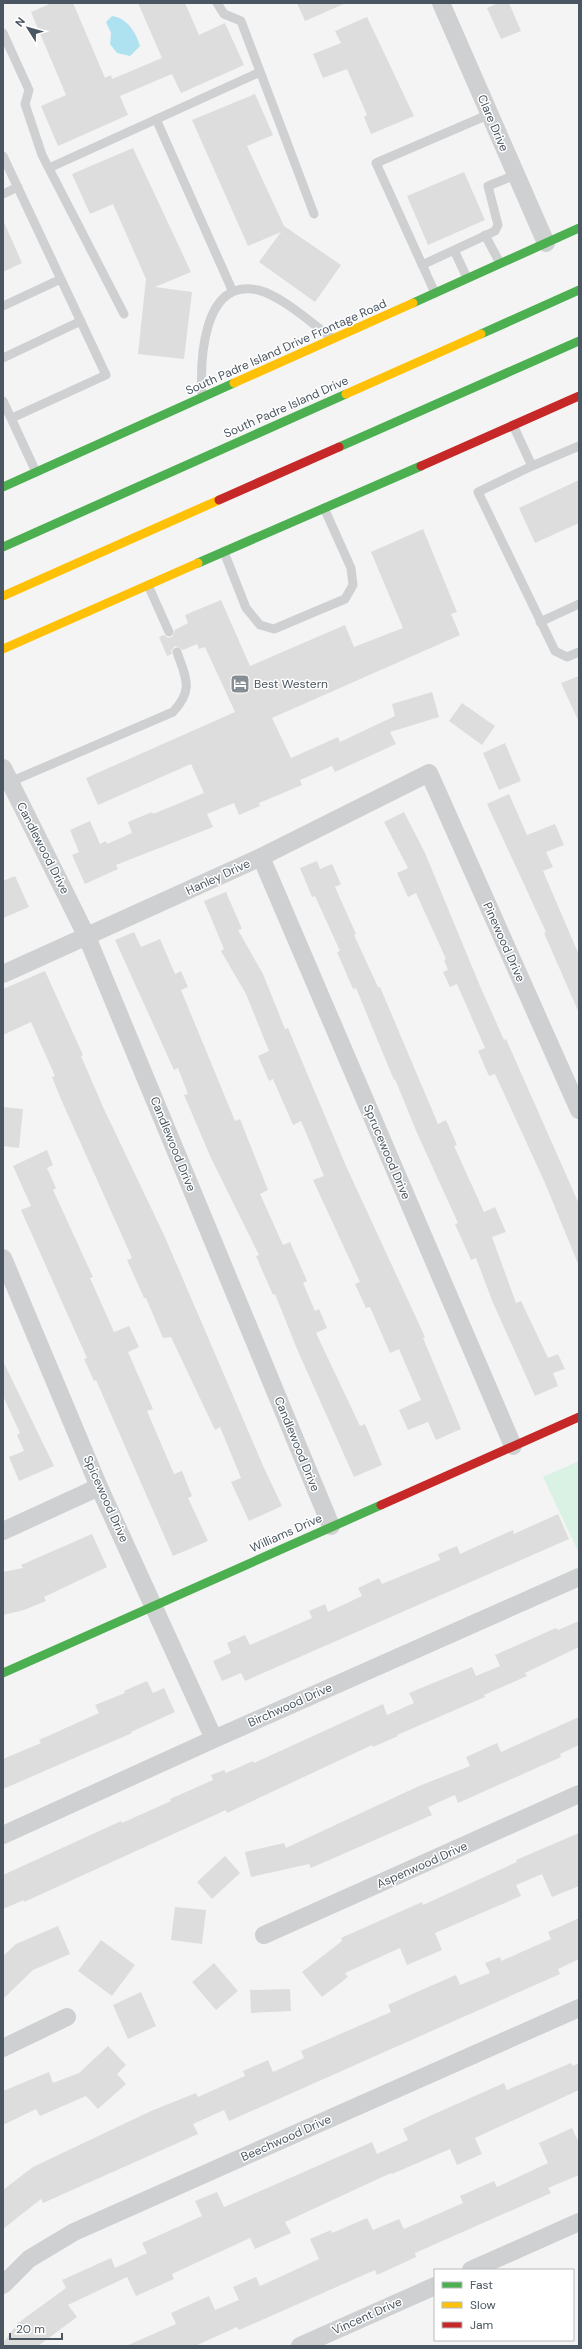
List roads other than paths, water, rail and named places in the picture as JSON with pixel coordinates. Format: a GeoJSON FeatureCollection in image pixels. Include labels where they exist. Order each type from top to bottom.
{"type":"FeatureCollection","features":[{"type":"Feature","properties":{"kind":"main road","name":"South Padre Island Drive Frontage Road"},"geometry":{"type":"LineString","coordinates":[[3,487],[579,228]]}},
{"type":"Feature","properties":{"kind":"main road","name":"South Padre Island Drive"},"geometry":{"type":"LineString","coordinates":[[3,546],[579,290]]}},
{"type":"Feature","properties":{"kind":"main road"},"geometry":{"type":"LineString","coordinates":[[3,596],[579,340]]}},
{"type":"Feature","properties":{"kind":"main road"},"geometry":{"type":"LineString","coordinates":[[3,649],[579,396]]}},
{"type":"Feature","properties":{"kind":"main road","name":"Williams Drive"},"geometry":{"type":"LineString","coordinates":[[3,1673],[579,1417]]}},
{"type":"Feature","properties":{"kind":"street","name":"Clare Drive"},"geometry":{"type":"LineString","coordinates":[[441,3],[546,243]]}},
{"type":"Feature","properties":{"kind":"street","name":"Hanley Drive"},"geometry":{"type":"LineString","coordinates":[[3,974],[261,857],[429,773]]}},
{"type":"Feature","properties":{"kind":"street","name":"Pinewood Drive"},"geometry":{"type":"LineString","coordinates":[[429,773],[579,1110]]}},
{"type":"Feature","properties":{"kind":"street","name":"Candlewood Drive"},"geometry":{"type":"LineString","coordinates":[[6,775],[87,937],[331,1526]]}},
{"type":"Feature","properties":{"kind":"street","name":"Sprucewood Drive"},"geometry":{"type":"LineString","coordinates":[[261,857],[513,1446]]}},
{"type":"Feature","properties":{"kind":"street","name":"Spicewood Drive"},"geometry":{"type":"LineString","coordinates":[[3,1258],[99,1487],[214,1738]]}},
{"type":"Feature","properties":{"kind":"street"},"geometry":{"type":"LineString","coordinates":[[3,1531],[99,1487]]}},
{"type":"Feature","properties":{"kind":"street","name":"Birchwood Drive"},"geometry":{"type":"LineString","coordinates":[[3,1835],[214,1738],[579,1577]]}},
{"type":"Feature","properties":{"kind":"street","name":"Aspenwood Drive"},"geometry":{"type":"LineString","coordinates":[[264,1935],[579,1794]]}},
{"type":"Feature","properties":{"kind":"street","name":"Beechwood Drive"},"geometry":{"type":"LineString","coordinates":[[3,2285],[29,2259],[74,2232],[579,2008]]}},
{"type":"Feature","properties":{"kind":"street"},"geometry":{"type":"LineString","coordinates":[[3,2048],[67,2017]]}},
{"type":"Feature","properties":{"kind":"street"},"geometry":{"type":"LineString","coordinates":[[473,2269],[579,2222]]}},
{"type":"Feature","properties":{"kind":"street","name":"Vincent Drive"},"geometry":{"type":"LineString","coordinates":[[300,2346],[434,2286]]}},
{"type":"Feature","properties":{"kind":"lane"},"geometry":{"type":"LineString","coordinates":[[217,3],[224,14],[241,21],[314,214]]}},
{"type":"Feature","properties":{"kind":"lane"},"geometry":{"type":"LineString","coordinates":[[3,33],[29,90],[25,104],[49,168],[124,314]]}},
{"type":"Feature","properties":{"kind":"lane"},"geometry":{"type":"LineString","coordinates":[[49,168],[260,72]]}},
{"type":"Feature","properties":{"kind":"lane"},"geometry":{"type":"LineString","coordinates":[[435,293],[376,163],[490,114]]}},
{"type":"Feature","properties":{"kind":"lane"},"geometry":{"type":"LineString","coordinates":[[156,119],[233,292]]}},
{"type":"Feature","properties":{"kind":"lane"},"geometry":{"type":"LineString","coordinates":[[3,156],[106,375],[7,413]]}},
{"type":"Feature","properties":{"kind":"lane"},"geometry":{"type":"LineString","coordinates":[[422,265],[495,230],[498,225],[488,186],[515,175]]}},
{"type":"Feature","properties":{"kind":"lane"},"geometry":{"type":"LineString","coordinates":[[3,194],[18,187]]}},
{"type":"Feature","properties":{"kind":"lane"},"geometry":{"type":"LineString","coordinates":[[486,235],[500,263]]}},
{"type":"Feature","properties":{"kind":"lane"},"geometry":{"type":"LineString","coordinates":[[454,250],[467,278]]}},
{"type":"Feature","properties":{"kind":"lane"},"geometry":{"type":"LineString","coordinates":[[3,306],[61,279]]}},
{"type":"Feature","properties":{"kind":"lane"},"geometry":{"type":"LineString","coordinates":[[202,398],[201,370],[204,340],[214,311],[225,297],[233,292],[245,289],[258,290],[272,296],[333,338]]}},
{"type":"Feature","properties":{"kind":"lane"},"geometry":{"type":"LineString","coordinates":[[3,358],[81,321]]}},
{"type":"Feature","properties":{"kind":"lane"},"geometry":{"type":"LineString","coordinates":[[3,401],[7,413],[36,472]]}},
{"type":"Feature","properties":{"kind":"lane"},"geometry":{"type":"LineString","coordinates":[[513,425],[532,466]]}},
{"type":"Feature","properties":{"kind":"lane"},"geometry":{"type":"LineString","coordinates":[[579,446],[532,466],[478,492],[555,651],[566,657],[579,652]]}},
{"type":"Feature","properties":{"kind":"lane"},"geometry":{"type":"LineString","coordinates":[[224,552],[246,608],[260,626],[274,630],[345,599],[352,585],[351,568],[324,508]]}},
{"type":"Feature","properties":{"kind":"lane"},"geometry":{"type":"LineString","coordinates":[[148,586],[168,632]]}},
{"type":"Feature","properties":{"kind":"lane"},"geometry":{"type":"LineString","coordinates":[[540,622],[579,604]]}},
{"type":"Feature","properties":{"kind":"lane"},"geometry":{"type":"LineString","coordinates":[[6,775],[173,712],[184,700],[187,684],[178,652]]}},
{"type":"Feature","properties":{"kind":"water"},"geometry":{"type":"Polygon","coordinates":[[[112,16],[117,17],[130,26],[136,36],[140,46],[130,56],[117,53],[110,44],[111,33],[106,22],[112,16]]]}},
{"type":"Feature","properties":{"kind":"place","name":"Best Western"},"geometry":{"type":"Point","coordinates":[240,684]}}]}
